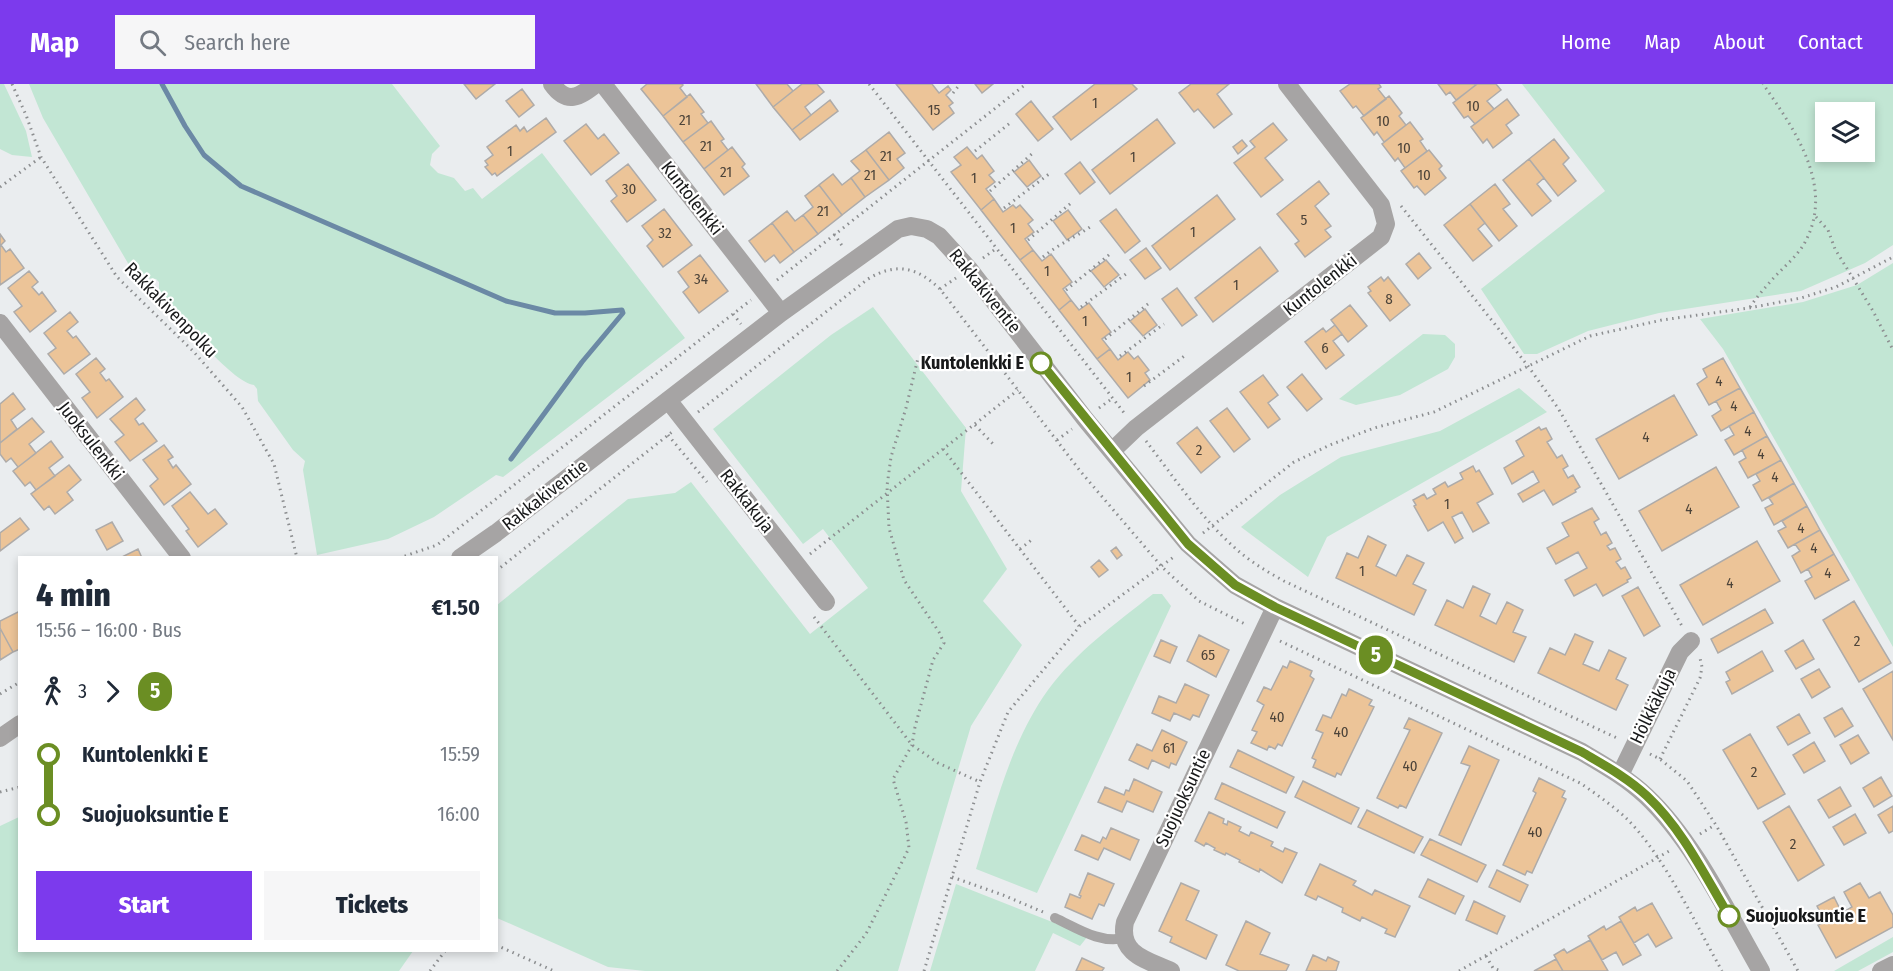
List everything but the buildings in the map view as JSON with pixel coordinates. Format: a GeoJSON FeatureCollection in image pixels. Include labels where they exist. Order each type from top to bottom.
{"type":"FeatureCollection","features":[{"type":"Feature","properties":{"kind":"street"},"geometry":{"type":"LineString","coordinates":[[552,84],[563,96],[572,97],[581,95],[596,84]]}},
{"type":"Feature","properties":{"kind":"street","name":"Kuntolenkki"},"geometry":{"type":"LineString","coordinates":[[603,84],[781,313]]}},
{"type":"Feature","properties":{"kind":"street","name":"Kuntolenkki"},"geometry":{"type":"LineString","coordinates":[[1113,450],[1136,428],[1376,242],[1384,230],[1386,218],[1381,205],[1287,84]]}},
{"type":"Feature","properties":{"kind":"street","name":"Rakkakiventie"},"geometry":{"type":"LineString","coordinates":[[463,556],[496,533],[781,313],[898,228],[911,226],[927,229],[939,236],[969,269],[1085,419],[1113,450],[1188,544],[1235,585],[1275,607],[1582,752],[1620,774],[1645,794],[1670,820],[1686,842],[1761,971]]}},
{"type":"Feature","properties":{"kind":"street","name":"Juoksulenkki"},"geometry":{"type":"LineString","coordinates":[[0,323],[180,556]]}},
{"type":"Feature","properties":{"kind":"street","name":"Rakkakuja"},"geometry":{"type":"LineString","coordinates":[[668,400],[826,602]]}},
{"type":"Feature","properties":{"kind":"street","name":"Suojuoksuntie"},"geometry":{"type":"LineString","coordinates":[[1124,938],[1125,922],[1275,607]]}},
{"type":"Feature","properties":{"kind":"street","name":"Hölkkäkuja"},"geometry":{"type":"LineString","coordinates":[[1620,774],[1680,652],[1691,641]]}},
{"type":"Feature","properties":{"kind":"street"},"geometry":{"type":"LineString","coordinates":[[0,738],[18,725]]}},
{"type":"Feature","properties":{"kind":"street"},"geometry":{"type":"LineString","coordinates":[[1124,938],[1127,946],[1133,952],[1171,971]]}},
{"type":"Feature","properties":{"kind":"street"},"geometry":{"type":"LineString","coordinates":[[1881,971],[1893,965]]}},
{"type":"Feature","properties":{"kind":"lane"},"geometry":{"type":"LineString","coordinates":[[1055,918],[1103,939],[1113,941],[1124,938]]}},
{"type":"Feature","properties":{"kind":"path","name":"Rakkakivenpolku"},"geometry":{"type":"LineString","coordinates":[[12,84],[41,157],[117,277],[193,351],[242,408],[274,464],[297,556]]}},
{"type":"Feature","properties":{"kind":"path"},"geometry":{"type":"LineString","coordinates":[[869,84],[1212,525],[1233,546],[1256,565],[1284,581],[1660,759],[1687,781],[1716,825],[1798,971]]}},
{"type":"Feature","properties":{"kind":"path"},"geometry":{"type":"LineString","coordinates":[[952,93],[960,84]]}},
{"type":"Feature","properties":{"kind":"path"},"geometry":{"type":"LineString","coordinates":[[405,556],[437,545],[1026,84]]}},
{"type":"Feature","properties":{"kind":"path"},"geometry":{"type":"LineString","coordinates":[[1749,308],[1804,244],[1816,217],[1817,199],[1814,180],[1806,156],[1779,107],[1763,84]]}},
{"type":"Feature","properties":{"kind":"path"},"geometry":{"type":"LineString","coordinates":[[975,151],[1010,123]]}},
{"type":"Feature","properties":{"kind":"path"},"geometry":{"type":"LineString","coordinates":[[990,191],[1033,153]]}},
{"type":"Feature","properties":{"kind":"path"},"geometry":{"type":"LineString","coordinates":[[0,187],[41,157]]}},
{"type":"Feature","properties":{"kind":"path"},"geometry":{"type":"LineString","coordinates":[[1004,207],[1049,174]]}},
{"type":"Feature","properties":{"kind":"path"},"geometry":{"type":"LineString","coordinates":[[1028,240],[1071,203]]}},
{"type":"Feature","properties":{"kind":"path"},"geometry":{"type":"LineString","coordinates":[[1400,204],[1528,366],[1558,408],[1701,660],[1700,678],[1660,759]]}},
{"type":"Feature","properties":{"kind":"path"},"geometry":{"type":"LineString","coordinates":[[1816,217],[1828,230],[1834,249],[1873,311],[1893,350]]}},
{"type":"Feature","properties":{"kind":"path"},"geometry":{"type":"LineString","coordinates":[[1043,257],[1090,227]]}},
{"type":"Feature","properties":{"kind":"path"},"geometry":{"type":"LineString","coordinates":[[1066,290],[1110,254]]}},
{"type":"Feature","properties":{"kind":"path"},"geometry":{"type":"LineString","coordinates":[[924,971],[980,782],[1008,712],[1080,626],[1162,567],[1188,544],[1294,462],[1374,428],[1434,412],[1590,336],[1662,320],[1749,308],[1810,295],[1836,287],[1893,257]]}},
{"type":"Feature","properties":{"kind":"path"},"geometry":{"type":"LineString","coordinates":[[498,569],[868,279],[883,270],[901,269],[918,272],[929,278],[940,289],[1081,472],[1162,567],[1199,601],[1580,783],[1605,800],[1625,818],[1657,858],[1722,971]]}},
{"type":"Feature","properties":{"kind":"path"},"geometry":{"type":"LineString","coordinates":[[1081,307],[1126,274]]}},
{"type":"Feature","properties":{"kind":"path"},"geometry":{"type":"LineString","coordinates":[[1105,339],[1148,304]]}},
{"type":"Feature","properties":{"kind":"path"},"geometry":{"type":"LineString","coordinates":[[1120,356],[1164,324]]}},
{"type":"Feature","properties":{"kind":"path"},"geometry":{"type":"LineString","coordinates":[[1144,386],[1187,354]]}},
{"type":"Feature","properties":{"kind":"path"},"geometry":{"type":"LineString","coordinates":[[837,971],[866,934],[909,848],[906,822],[893,779],[912,745],[933,660],[944,643],[904,580],[889,528],[888,494],[891,457],[918,358]]}},
{"type":"Feature","properties":{"kind":"path"},"geometry":{"type":"LineString","coordinates":[[797,565],[1018,390]]}},
{"type":"Feature","properties":{"kind":"path"},"geometry":{"type":"LineString","coordinates":[[974,424],[994,445]]}},
{"type":"Feature","properties":{"kind":"path"},"geometry":{"type":"LineString","coordinates":[[943,449],[1080,626]]}},
{"type":"Feature","properties":{"kind":"path"},"geometry":{"type":"LineString","coordinates":[[1020,549],[1034,538]]}},
{"type":"Feature","properties":{"kind":"path"},"geometry":{"type":"LineString","coordinates":[[0,694],[18,683]]}},
{"type":"Feature","properties":{"kind":"path"},"geometry":{"type":"LineString","coordinates":[[0,792],[18,788]]}},
{"type":"Feature","properties":{"kind":"path"},"geometry":{"type":"LineString","coordinates":[[1459,971],[1716,825]]}},
{"type":"Feature","properties":{"kind":"path"},"geometry":{"type":"LineString","coordinates":[[952,878],[1003,895],[1055,918]]}},
{"type":"Feature","properties":{"kind":"path"},"geometry":{"type":"LineString","coordinates":[[498,946],[554,971]]}},
{"type":"Feature","properties":{"kind":"path"},"geometry":{"type":"LineString","coordinates":[[430,971],[444,952]]}},
{"type":"Feature","properties":{"kind":"path"},"geometry":{"type":"LineString","coordinates":[[1486,956],[1493,968],[1501,971]]}},
{"type":"Feature","properties":{"kind":"green space"},"geometry":{"type":"Polygon","coordinates":[[[0,84],[4,84],[26,131],[32,157],[12,155],[0,149],[0,84]]]}},
{"type":"Feature","properties":{"kind":"green space"},"geometry":{"type":"Polygon","coordinates":[[[29,84],[392,84],[440,146],[432,154],[430,165],[438,173],[454,178],[465,191],[473,188],[482,199],[542,153],[685,338],[503,477],[496,475],[434,517],[388,539],[317,555],[303,470],[305,461],[293,450],[258,401],[257,389],[254,385],[232,372],[205,346],[159,294],[159,282],[156,279],[144,278],[129,265],[43,118],[29,84]]]}},
{"type":"Feature","properties":{"kind":"green space"},"geometry":{"type":"Polygon","coordinates":[[[1522,84],[1893,84],[1893,245],[1865,263],[1801,291],[1659,313],[1588,331],[1537,354],[1524,354],[1481,289],[1605,191],[1522,84]]]}},
{"type":"Feature","properties":{"kind":"green space"},"geometry":{"type":"Polygon","coordinates":[[[1893,263],[1893,647],[1723,349],[1700,319],[1803,302],[1857,285],[1893,263]]]}},
{"type":"Feature","properties":{"kind":"green space"},"geometry":{"type":"Polygon","coordinates":[[[873,307],[966,428],[961,491],[1007,569],[983,601],[1022,645],[971,726],[898,971],[645,971],[608,967],[498,918],[498,604],[628,499],[675,493],[691,482],[810,634],[868,588],[823,529],[803,544],[713,429],[831,335],[873,307]]]}},
{"type":"Feature","properties":{"kind":"green space"},"geometry":{"type":"Polygon","coordinates":[[[1423,334],[1445,335],[1455,344],[1455,357],[1448,369],[1400,395],[1356,405],[1339,399],[1423,334]]]}},
{"type":"Feature","properties":{"kind":"green space"},"geometry":{"type":"Polygon","coordinates":[[[1519,388],[1547,412],[1327,537],[1308,577],[1241,527],[1280,495],[1341,457],[1440,431],[1519,388]]]}},
{"type":"Feature","properties":{"kind":"green space"},"geometry":{"type":"Polygon","coordinates":[[[1153,594],[1162,594],[1171,606],[1037,893],[976,869],[1005,776],[1023,732],[1035,710],[1048,690],[1071,663],[1153,594]]]}},
{"type":"Feature","properties":{"kind":"green space"},"geometry":{"type":"Polygon","coordinates":[[[18,817],[18,952],[412,952],[399,971],[0,971],[0,826],[18,817]]]}},
{"type":"Feature","properties":{"kind":"green space"},"geometry":{"type":"Polygon","coordinates":[[[956,884],[1088,936],[1080,946],[1053,933],[1035,971],[930,971],[956,884]]]}},
{"type":"Feature","properties":{"kind":"green space"},"geometry":{"type":"Polygon","coordinates":[[[1893,937],[1893,952],[1858,971],[1834,971],[1893,937]]]}},
{"type":"Feature","properties":{"kind":"waterway"},"geometry":{"type":"LineString","coordinates":[[162,84],[204,155],[241,186],[506,301],[555,313],[622,310],[623,313],[582,362],[511,459]]}},
{"type":"Feature","properties":{"kind":"bus line","name":"5"},"geometry":{"type":"LineString","coordinates":[[1041,363],[1188,544],[1235,585],[1275,607],[1582,752],[1620,774],[1645,794],[1670,820],[1686,842],[1729,916]]}},
{"type":"Feature","properties":{"kind":"place","name":"Kuntolenkki E"},"geometry":{"type":"Point","coordinates":[1041,363]}},
{"type":"Feature","properties":{"kind":"place","name":"Suojuoksuntie E"},"geometry":{"type":"Point","coordinates":[1729,916]}}]}
